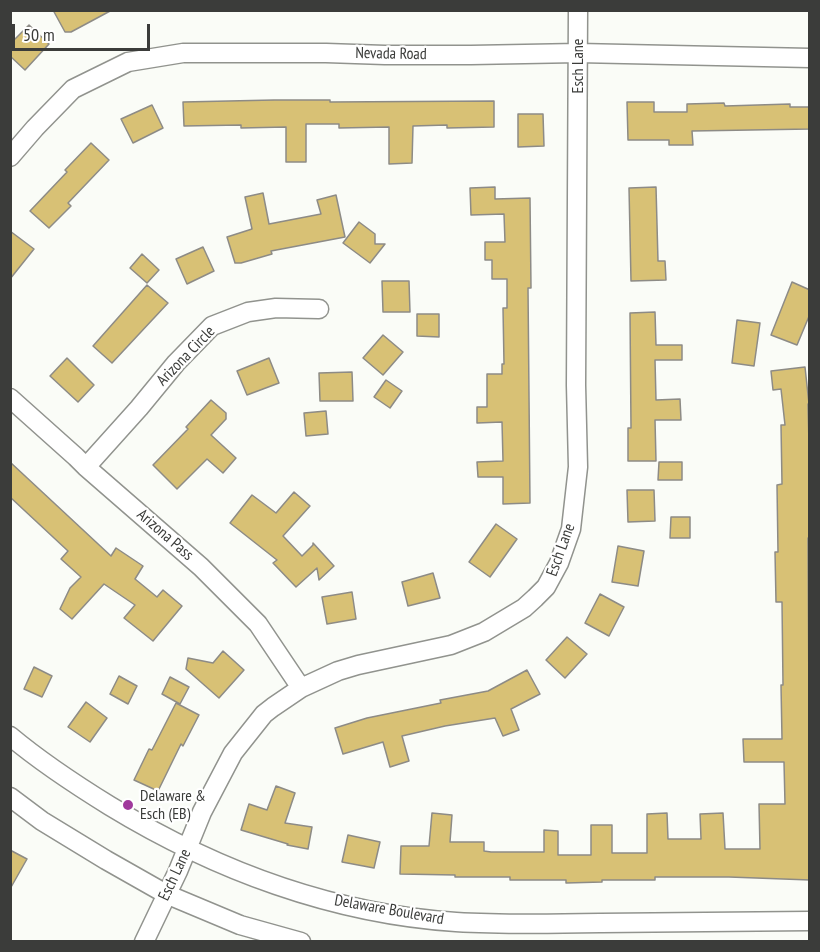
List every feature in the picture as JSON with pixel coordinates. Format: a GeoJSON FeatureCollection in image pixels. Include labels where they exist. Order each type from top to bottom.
{"type":"FeatureCollection","features":[{"type":"Feature","properties":{"kind":"street","name":"Esch Lane"},"geometry":{"type":"LineString","coordinates":[[144,942],[202,813],[233,753],[264,714],[301,688],[338,671],[451,645],[484,633],[524,608],[535,598],[546,586],[559,563],[571,529],[578,467],[576,385],[578,10]]}},
{"type":"Feature","properties":{"kind":"street","name":"Nevada Road"},"geometry":{"type":"LineString","coordinates":[[10,157],[73,89],[128,62],[183,53],[439,55],[578,53],[810,58]]}},
{"type":"Feature","properties":{"kind":"street","name":"Arizona Circle"},"geometry":{"type":"LineString","coordinates":[[86,466],[176,363],[212,326],[248,312],[276,308],[319,309]]}},
{"type":"Feature","properties":{"kind":"street","name":"Arizona Pass"},"geometry":{"type":"LineString","coordinates":[[10,398],[201,567],[258,624],[301,688]]}},
{"type":"Feature","properties":{"kind":"street","name":"Delaware Boulevard"},"geometry":{"type":"LineString","coordinates":[[10,735],[83,789],[187,849],[277,886],[342,904],[398,915],[455,922],[518,924],[810,921]]}},
{"type":"Feature","properties":{"kind":"street"},"geometry":{"type":"LineString","coordinates":[[10,797],[42,821],[166,894],[240,925],[301,942]]}},
{"type":"Feature","properties":{"kind":"building"},"geometry":{"type":"Polygon","coordinates":[[[53,10],[112,10],[71,32],[65,32],[53,10]]]}},
{"type":"Feature","properties":{"kind":"building"},"geometry":{"type":"Polygon","coordinates":[[[29,25],[49,44],[25,70],[10,56],[10,44],[29,25]]]}},
{"type":"Feature","properties":{"kind":"building"},"geometry":{"type":"Polygon","coordinates":[[[494,101],[494,127],[413,126],[412,163],[389,164],[389,127],[339,128],[339,124],[306,124],[306,162],[286,162],[286,127],[184,126],[183,102],[494,101]]]}},
{"type":"Feature","properties":{"kind":"building"},"geometry":{"type":"Polygon","coordinates":[[[627,102],[654,102],[654,112],[687,112],[687,104],[724,103],[725,106],[790,104],[790,107],[810,107],[810,129],[692,131],[693,145],[669,145],[669,140],[628,140],[627,102]]]}},
{"type":"Feature","properties":{"kind":"building"},"geometry":{"type":"Polygon","coordinates":[[[152,105],[163,128],[133,143],[121,119],[152,105]]]}},
{"type":"Feature","properties":{"kind":"building"},"geometry":{"type":"Polygon","coordinates":[[[518,114],[543,114],[544,146],[518,147],[518,114]]]}},
{"type":"Feature","properties":{"kind":"building"},"geometry":{"type":"Polygon","coordinates":[[[91,143],[109,160],[68,203],[71,206],[49,228],[30,211],[91,143]]]}},
{"type":"Feature","properties":{"kind":"building"},"geometry":{"type":"Polygon","coordinates":[[[495,187],[495,199],[530,198],[531,288],[528,288],[530,503],[503,504],[503,477],[478,477],[477,462],[503,461],[502,422],[477,423],[477,407],[487,407],[487,374],[502,374],[502,364],[504,364],[503,308],[507,308],[507,279],[492,279],[492,260],[485,260],[485,242],[505,242],[504,214],[471,215],[470,188],[495,187]]]}},
{"type":"Feature","properties":{"kind":"building"},"geometry":{"type":"Polygon","coordinates":[[[656,187],[658,261],[665,261],[666,280],[631,281],[629,188],[656,187]]]}},
{"type":"Feature","properties":{"kind":"building"},"geometry":{"type":"Polygon","coordinates":[[[263,193],[269,224],[321,214],[317,200],[336,195],[345,237],[271,251],[272,254],[235,263],[227,237],[252,229],[245,197],[263,193]]]}},
{"type":"Feature","properties":{"kind":"building"},"geometry":{"type":"Polygon","coordinates":[[[359,222],[375,234],[375,244],[385,244],[370,263],[343,243],[359,222]]]}},
{"type":"Feature","properties":{"kind":"building"},"geometry":{"type":"Polygon","coordinates":[[[10,231],[34,249],[10,279],[10,231]]]}},
{"type":"Feature","properties":{"kind":"building"},"geometry":{"type":"Polygon","coordinates":[[[203,247],[214,271],[187,284],[176,259],[203,247]]]}},
{"type":"Feature","properties":{"kind":"building"},"geometry":{"type":"Polygon","coordinates":[[[142,254],[159,270],[147,283],[130,268],[142,254]]]}},
{"type":"Feature","properties":{"kind":"building"},"geometry":{"type":"Polygon","coordinates":[[[382,281],[409,281],[410,312],[383,312],[382,281]]]}},
{"type":"Feature","properties":{"kind":"building"},"geometry":{"type":"Polygon","coordinates":[[[792,282],[810,290],[810,314],[797,345],[771,335],[792,282]]]}},
{"type":"Feature","properties":{"kind":"building"},"geometry":{"type":"Polygon","coordinates":[[[147,285],[168,303],[112,363],[93,346],[147,285]]]}},
{"type":"Feature","properties":{"kind":"building"},"geometry":{"type":"Polygon","coordinates":[[[655,312],[656,345],[682,345],[682,360],[655,360],[656,400],[680,399],[681,420],[655,420],[656,461],[628,461],[628,428],[631,428],[630,313],[655,312]]]}},
{"type":"Feature","properties":{"kind":"building"},"geometry":{"type":"Polygon","coordinates":[[[417,314],[439,314],[439,337],[417,336],[417,314]]]}},
{"type":"Feature","properties":{"kind":"building"},"geometry":{"type":"Polygon","coordinates":[[[737,320],[760,323],[754,366],[732,363],[737,320]]]}},
{"type":"Feature","properties":{"kind":"building"},"geometry":{"type":"Polygon","coordinates":[[[383,335],[403,352],[383,375],[363,358],[383,335]]]}},
{"type":"Feature","properties":{"kind":"building"},"geometry":{"type":"Polygon","coordinates":[[[67,358],[94,385],[78,402],[50,376],[67,358]]]}},
{"type":"Feature","properties":{"kind":"building"},"geometry":{"type":"Polygon","coordinates":[[[269,358],[279,383],[247,395],[237,371],[269,358]]]}},
{"type":"Feature","properties":{"kind":"building"},"geometry":{"type":"Polygon","coordinates":[[[805,367],[809,404],[810,484],[810,538],[808,538],[810,880],[655,877],[655,880],[566,883],[566,880],[510,880],[510,877],[400,874],[401,846],[429,846],[432,813],[452,815],[450,842],[484,842],[484,851],[491,852],[544,852],[544,830],[558,831],[558,855],[591,855],[591,825],[612,825],[612,853],[647,853],[647,814],[667,813],[668,839],[701,839],[700,814],[723,813],[725,849],[760,849],[759,804],[785,804],[784,762],[744,762],[743,739],[782,739],[782,602],[776,602],[775,552],[778,552],[777,485],[782,484],[781,425],[785,425],[781,389],[773,390],[771,371],[805,367]]]}},
{"type":"Feature","properties":{"kind":"building"},"geometry":{"type":"Polygon","coordinates":[[[352,372],[353,401],[320,401],[319,373],[352,372]]]}},
{"type":"Feature","properties":{"kind":"building"},"geometry":{"type":"Polygon","coordinates":[[[386,380],[402,391],[390,408],[374,397],[386,380]]]}},
{"type":"Feature","properties":{"kind":"building"},"geometry":{"type":"Polygon","coordinates":[[[211,400],[226,413],[226,419],[211,435],[236,458],[223,473],[207,459],[177,489],[153,465],[188,429],[186,427],[211,400]]]}},
{"type":"Feature","properties":{"kind":"building"},"geometry":{"type":"Polygon","coordinates":[[[326,411],[328,434],[306,436],[304,413],[326,411]]]}},
{"type":"Feature","properties":{"kind":"building"},"geometry":{"type":"Polygon","coordinates":[[[10,462],[111,556],[116,548],[143,566],[135,579],[157,597],[163,590],[182,606],[153,641],[124,618],[135,605],[104,584],[72,619],[60,609],[70,588],[81,577],[61,559],[68,551],[10,497],[10,462]]]}},
{"type":"Feature","properties":{"kind":"building"},"geometry":{"type":"Polygon","coordinates":[[[659,462],[682,462],[682,480],[658,480],[659,462]]]}},
{"type":"Feature","properties":{"kind":"building"},"geometry":{"type":"Polygon","coordinates":[[[627,490],[654,490],[655,521],[628,522],[627,490]]]}},
{"type":"Feature","properties":{"kind":"building"},"geometry":{"type":"Polygon","coordinates":[[[294,492],[310,506],[283,536],[302,556],[313,543],[334,566],[319,580],[317,568],[296,587],[273,563],[277,560],[230,523],[252,495],[276,513],[294,492]]]}},
{"type":"Feature","properties":{"kind":"building"},"geometry":{"type":"Polygon","coordinates":[[[671,517],[690,517],[690,538],[670,538],[671,517]]]}},
{"type":"Feature","properties":{"kind":"building"},"geometry":{"type":"Polygon","coordinates":[[[496,524],[517,539],[490,577],[469,562],[496,524]]]}},
{"type":"Feature","properties":{"kind":"building"},"geometry":{"type":"Polygon","coordinates":[[[618,546],[644,551],[638,586],[612,582],[618,546]]]}},
{"type":"Feature","properties":{"kind":"building"},"geometry":{"type":"Polygon","coordinates":[[[433,573],[440,598],[408,606],[402,582],[433,573]]]}},
{"type":"Feature","properties":{"kind":"building"},"geometry":{"type":"Polygon","coordinates":[[[352,592],[356,619],[327,624],[322,597],[352,592]]]}},
{"type":"Feature","properties":{"kind":"building"},"geometry":{"type":"Polygon","coordinates":[[[600,594],[624,607],[609,636],[585,623],[600,594]]]}},
{"type":"Feature","properties":{"kind":"building"},"geometry":{"type":"Polygon","coordinates":[[[567,637],[587,654],[565,678],[546,660],[567,637]]]}},
{"type":"Feature","properties":{"kind":"building"},"geometry":{"type":"Polygon","coordinates":[[[223,651],[244,670],[219,698],[186,669],[188,658],[213,663],[223,651]]]}},
{"type":"Feature","properties":{"kind":"building"},"geometry":{"type":"Polygon","coordinates":[[[34,667],[52,676],[42,697],[24,689],[34,667]]]}},
{"type":"Feature","properties":{"kind":"building"},"geometry":{"type":"Polygon","coordinates":[[[527,670],[540,694],[511,709],[519,730],[503,736],[495,718],[402,736],[409,761],[390,767],[383,742],[343,754],[335,728],[367,718],[441,703],[440,700],[488,691],[527,670]]]}},
{"type":"Feature","properties":{"kind":"building"},"geometry":{"type":"Polygon","coordinates":[[[119,676],[137,686],[128,704],[110,694],[119,676]]]}},
{"type":"Feature","properties":{"kind":"building"},"geometry":{"type":"Polygon","coordinates":[[[170,677],[189,687],[180,704],[162,694],[170,677]]]}},
{"type":"Feature","properties":{"kind":"building"},"geometry":{"type":"Polygon","coordinates":[[[86,702],[107,718],[90,742],[68,727],[86,702]]]}},
{"type":"Feature","properties":{"kind":"building"},"geometry":{"type":"Polygon","coordinates":[[[176,703],[199,715],[183,746],[181,744],[158,791],[134,780],[176,703]]]}},
{"type":"Feature","properties":{"kind":"building"},"geometry":{"type":"Polygon","coordinates":[[[276,786],[295,793],[285,823],[312,827],[308,849],[287,845],[241,830],[249,804],[267,810],[276,786]]]}},
{"type":"Feature","properties":{"kind":"building"},"geometry":{"type":"Polygon","coordinates":[[[348,835],[380,842],[374,868],[342,862],[348,835]]]}},
{"type":"Feature","properties":{"kind":"building"},"geometry":{"type":"Polygon","coordinates":[[[10,850],[27,859],[10,889],[10,850]]]}},
{"type":"Feature","properties":{"kind":"place","name":"Delaware & Esch (EB)"},"geometry":{"type":"Point","coordinates":[128,805]}}]}
